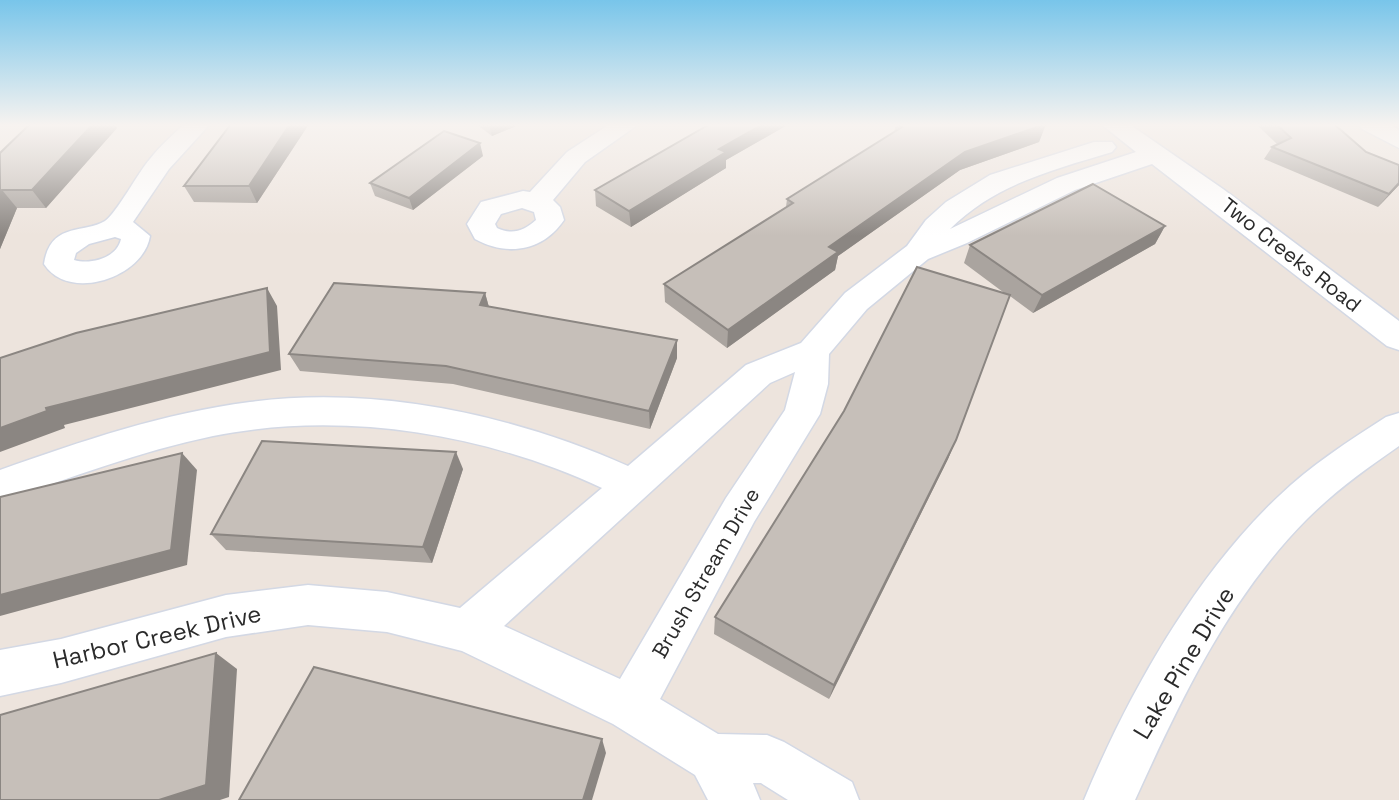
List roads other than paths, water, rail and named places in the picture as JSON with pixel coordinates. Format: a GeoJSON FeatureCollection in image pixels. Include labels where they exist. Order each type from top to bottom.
{"type":"FeatureCollection","features":[{"type":"Feature","properties":{"kind":"street"},"geometry":{"type":"LineString","coordinates":[[114,228],[162,161]]}},
{"type":"Feature","properties":{"kind":"street"},"geometry":{"type":"LineString","coordinates":[[537,201],[572,161]]}},
{"type":"Feature","properties":{"kind":"street"},"geometry":{"type":"LineString","coordinates":[[918,252],[933,228],[988,184],[1046,161]]}},
{"type":"Feature","properties":{"kind":"street"},"geometry":{"type":"LineString","coordinates":[[467,631],[635,486],[758,374],[813,352],[856,301],[918,252],[957,237],[1066,184],[1135,161]]}},
{"type":"Feature","properties":{"kind":"street","name":"Two Creeks Road"},"geometry":{"type":"LineString","coordinates":[[1167,161],[1399,338]]}},
{"type":"Feature","properties":{"kind":"street","name":"Brush Stream Drive"},"geometry":{"type":"LineString","coordinates":[[630,707],[740,510],[802,414],[811,384],[813,352]]}},
{"type":"Feature","properties":{"kind":"street"},"geometry":{"type":"LineString","coordinates":[[0,486],[134,440],[215,422],[290,412],[362,415],[445,425],[537,445],[635,486]]}},
{"type":"Feature","properties":{"kind":"street","name":"Lake Pine Drive"},"geometry":{"type":"LineString","coordinates":[[1109,800],[1160,694],[1217,601],[1282,518],[1351,459],[1399,427]]}},
{"type":"Feature","properties":{"kind":"street","name":"Harbor Creek Drive"},"geometry":{"type":"LineString","coordinates":[[0,673],[61,661],[226,616],[308,605],[387,612],[467,631],[630,707]]}},
{"type":"Feature","properties":{"kind":"street"},"geometry":{"type":"LineString","coordinates":[[630,707],[712,758],[735,800]]}},
{"type":"Feature","properties":{"kind":"street"},"geometry":{"type":"LineString","coordinates":[[712,758],[767,759],[834,800]]}}]}
